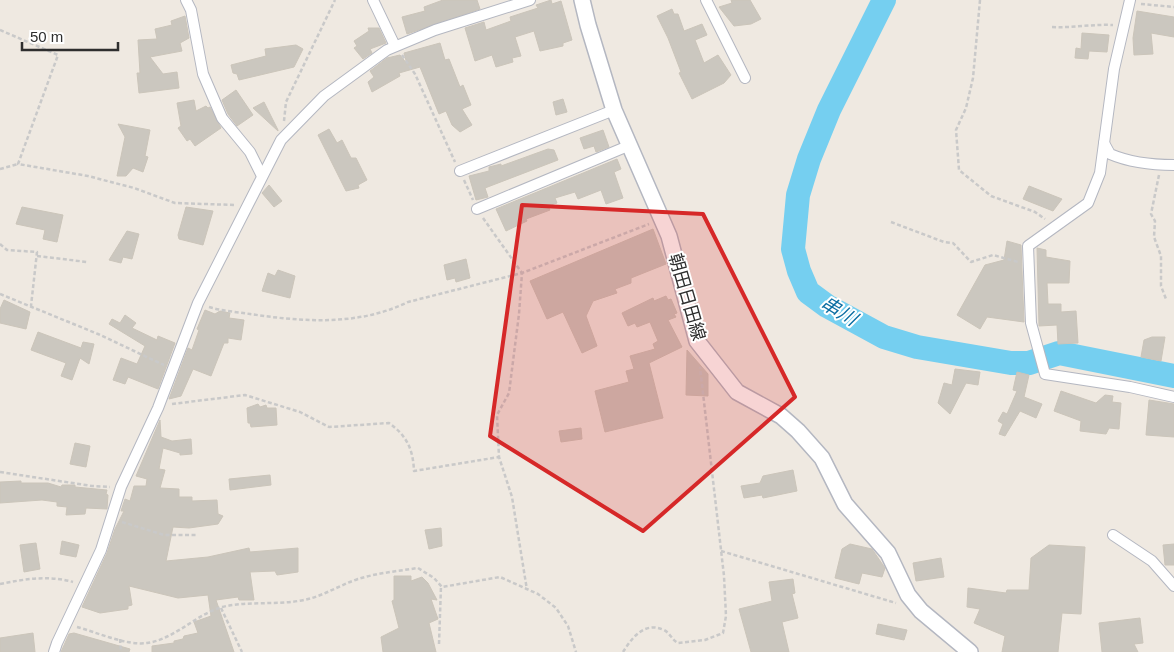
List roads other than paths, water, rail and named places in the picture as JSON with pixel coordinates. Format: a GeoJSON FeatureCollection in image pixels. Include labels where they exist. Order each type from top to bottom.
{"type":"FeatureCollection","features":[{"type":"Feature","properties":{"kind":"main road","name":"朝田日田線"},"geometry":{"type":"LineString","coordinates":[[582,0],[614,110],[628,146],[662,218],[674,252],[697,341],[737,392],[781,416],[822,458],[845,504],[888,553],[908,595],[920,611],[970,652]]}},
{"type":"Feature","properties":{"kind":"street"},"geometry":{"type":"LineString","coordinates":[[186,0],[191,10],[203,74],[214,101],[222,118],[250,152],[262,176]]}},
{"type":"Feature","properties":{"kind":"street"},"geometry":{"type":"LineString","coordinates":[[373,0],[395,46]]}},
{"type":"Feature","properties":{"kind":"street"},"geometry":{"type":"LineString","coordinates":[[54,652],[66,622],[101,550],[121,487],[158,408],[198,304],[281,140],[324,96],[395,46],[435,30],[530,0]]}},
{"type":"Feature","properties":{"kind":"street"},"geometry":{"type":"LineString","coordinates":[[706,0],[746,78]]}},
{"type":"Feature","properties":{"kind":"street"},"geometry":{"type":"LineString","coordinates":[[1129,1],[1114,69],[1100,173],[1088,203],[1028,246],[1031,323],[1044,374],[1130,387],[1174,397]]}},
{"type":"Feature","properties":{"kind":"street"},"geometry":{"type":"LineString","coordinates":[[460,171],[614,110]]}},
{"type":"Feature","properties":{"kind":"street"},"geometry":{"type":"LineString","coordinates":[[1104,143],[1110,154],[1127,162],[1174,165]]}},
{"type":"Feature","properties":{"kind":"street"},"geometry":{"type":"LineString","coordinates":[[477,209],[628,146]]}},
{"type":"Feature","properties":{"kind":"street"},"geometry":{"type":"LineString","coordinates":[[1113,536],[1152,561],[1174,586]]}},
{"type":"Feature","properties":{"kind":"waterway","name":"串川"},"geometry":{"type":"LineString","coordinates":[[884,0],[829,110],[809,159],[798,195],[793,249],[799,271],[808,292],[827,306],[884,337],[917,347],[1011,363],[1029,363],[1059,353],[1174,376]]}}]}
